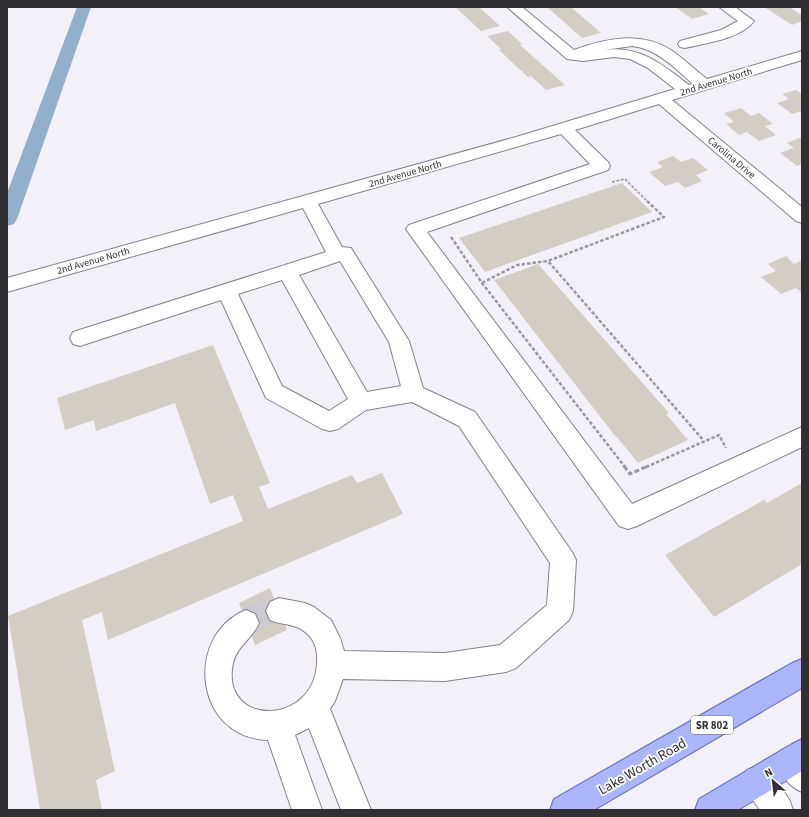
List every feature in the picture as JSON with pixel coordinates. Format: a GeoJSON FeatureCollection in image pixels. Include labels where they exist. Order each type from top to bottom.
{"type":"FeatureCollection","features":[{"type":"Feature","properties":{"kind":"main road","name":"Lake Worth Road"},"geometry":{"type":"LineString","coordinates":[[565,810],[802,673]]}},
{"type":"Feature","properties":{"kind":"main road"},"geometry":{"type":"LineString","coordinates":[[710,810],[758,781],[798,764]]}},
{"type":"Feature","properties":{"kind":"street"},"geometry":{"type":"LineString","coordinates":[[514,7],[572,56],[585,58],[614,53],[628,53],[654,65],[686,90]]}},
{"type":"Feature","properties":{"kind":"street"},"geometry":{"type":"LineString","coordinates":[[685,44],[732,31],[742,26],[747,21],[726,7]]}},
{"type":"Feature","properties":{"kind":"street"},"geometry":{"type":"LineString","coordinates":[[572,56],[591,48],[621,43],[646,45],[662,52],[704,85]]}},
{"type":"Feature","properties":{"kind":"street","name":"2nd Avenue North"},"geometry":{"type":"LineString","coordinates":[[7,285],[564,128],[802,55]]}},
{"type":"Feature","properties":{"kind":"street","name":"Carolina Drive"},"geometry":{"type":"LineString","coordinates":[[661,98],[802,217]]}},
{"type":"Feature","properties":{"kind":"street"},"geometry":{"type":"LineString","coordinates":[[564,128],[602,166],[415,229],[628,518],[802,436]]}},
{"type":"Feature","properties":{"kind":"street"},"geometry":{"type":"LineString","coordinates":[[307,200],[337,255]]}},
{"type":"Feature","properties":{"kind":"street"},"geometry":{"type":"LineString","coordinates":[[80,338],[344,253],[399,341],[414,393]]}},
{"type":"Feature","properties":{"kind":"street"},"geometry":{"type":"LineString","coordinates":[[287,271],[361,402]]}},
{"type":"Feature","properties":{"kind":"street"},"geometry":{"type":"LineString","coordinates":[[227,291],[274,392],[330,422],[361,402],[414,393],[468,419],[563,560],[560,611],[506,658],[445,667],[333,665]]}},
{"type":"Feature","properties":{"kind":"street"},"geometry":{"type":"LineString","coordinates":[[246,623],[237,629],[225,646],[218,665],[219,686],[226,704],[239,718],[258,726],[278,727],[298,720],[315,707],[325,694],[331,679],[333,665],[331,645],[322,629],[308,617],[291,611],[279,611]]}},
{"type":"Feature","properties":{"kind":"street"},"geometry":{"type":"LineString","coordinates":[[315,707],[356,810]]}},
{"type":"Feature","properties":{"kind":"street"},"geometry":{"type":"LineString","coordinates":[[278,727],[307,810]]}},
{"type":"Feature","properties":{"kind":"street"},"geometry":{"type":"LineString","coordinates":[[758,781],[778,810]]}},
{"type":"Feature","properties":{"kind":"path"},"geometry":{"type":"LineString","coordinates":[[482,283],[518,265],[548,261],[664,217],[625,179],[607,184]]}},
{"type":"Feature","properties":{"kind":"path"},"geometry":{"type":"LineString","coordinates":[[457,235],[450,238],[482,283],[630,474],[719,435],[727,448]]}},
{"type":"Feature","properties":{"kind":"path"},"geometry":{"type":"LineString","coordinates":[[548,261],[704,441]]}},
{"type":"Feature","properties":{"kind":"building"},"geometry":{"type":"Polygon","coordinates":[[[455,7],[479,7],[500,26],[481,31],[455,7]]]}},
{"type":"Feature","properties":{"kind":"building"},"geometry":{"type":"Polygon","coordinates":[[[547,7],[571,7],[601,33],[582,38],[547,7]]]}},
{"type":"Feature","properties":{"kind":"building"},"geometry":{"type":"Polygon","coordinates":[[[672,7],[699,7],[709,14],[692,19],[677,8],[672,7]]]}},
{"type":"Feature","properties":{"kind":"building"},"geometry":{"type":"Polygon","coordinates":[[[764,7],[789,7],[802,15],[802,21],[792,25],[764,7]]]}},
{"type":"Feature","properties":{"kind":"building"},"geometry":{"type":"Polygon","coordinates":[[[508,31],[522,44],[520,45],[565,85],[546,90],[531,76],[528,77],[499,50],[501,49],[487,36],[508,31]]]}},
{"type":"Feature","properties":{"kind":"building"},"geometry":{"type":"Polygon","coordinates":[[[796,90],[802,94],[802,111],[792,114],[777,103],[789,99],[782,94],[796,90]]]}},
{"type":"Feature","properties":{"kind":"building"},"geometry":{"type":"Polygon","coordinates":[[[741,108],[751,116],[759,113],[773,124],[765,126],[776,135],[759,141],[747,132],[739,135],[726,124],[734,122],[724,113],[741,108]]]}},
{"type":"Feature","properties":{"kind":"building"},"geometry":{"type":"Polygon","coordinates":[[[802,137],[802,164],[797,166],[780,153],[794,148],[787,143],[802,137]]]}},
{"type":"Feature","properties":{"kind":"building"},"geometry":{"type":"Polygon","coordinates":[[[673,156],[681,162],[693,158],[708,170],[696,175],[702,181],[685,188],[678,182],[665,186],[649,172],[663,167],[657,162],[673,156]]]}},
{"type":"Feature","properties":{"kind":"building"},"geometry":{"type":"Polygon","coordinates":[[[622,183],[652,212],[485,272],[459,238],[622,183]]]}},
{"type":"Feature","properties":{"kind":"building"},"geometry":{"type":"Polygon","coordinates":[[[786,256],[794,264],[802,260],[802,293],[796,288],[781,294],[761,277],[776,271],[768,264],[786,256]]]}},
{"type":"Feature","properties":{"kind":"building"},"geometry":{"type":"Polygon","coordinates":[[[538,264],[669,413],[666,414],[688,440],[638,463],[616,437],[494,280],[538,264]]]}},
{"type":"Feature","properties":{"kind":"building"},"geometry":{"type":"Polygon","coordinates":[[[213,345],[270,483],[259,487],[268,509],[352,475],[357,483],[382,473],[403,514],[108,640],[102,612],[82,620],[115,771],[96,780],[102,810],[40,810],[8,616],[243,521],[233,495],[210,504],[175,403],[96,431],[94,420],[65,430],[57,398],[213,345]]]}},
{"type":"Feature","properties":{"kind":"building"},"geometry":{"type":"Polygon","coordinates":[[[802,483],[802,564],[714,617],[665,555],[764,500],[767,503],[802,483]]]}},
{"type":"Feature","properties":{"kind":"building"},"geometry":{"type":"Polygon","coordinates":[[[270,588],[287,630],[255,645],[239,603],[270,588]]]}},
{"type":"Feature","properties":{"kind":"waterway"},"geometry":{"type":"LineString","coordinates":[[7,219],[84,7]]}},
{"type":"Feature","properties":{"kind":"tunnel"},"geometry":{"type":"LineString","coordinates":[[246,623],[261,614],[279,611]]}}]}
